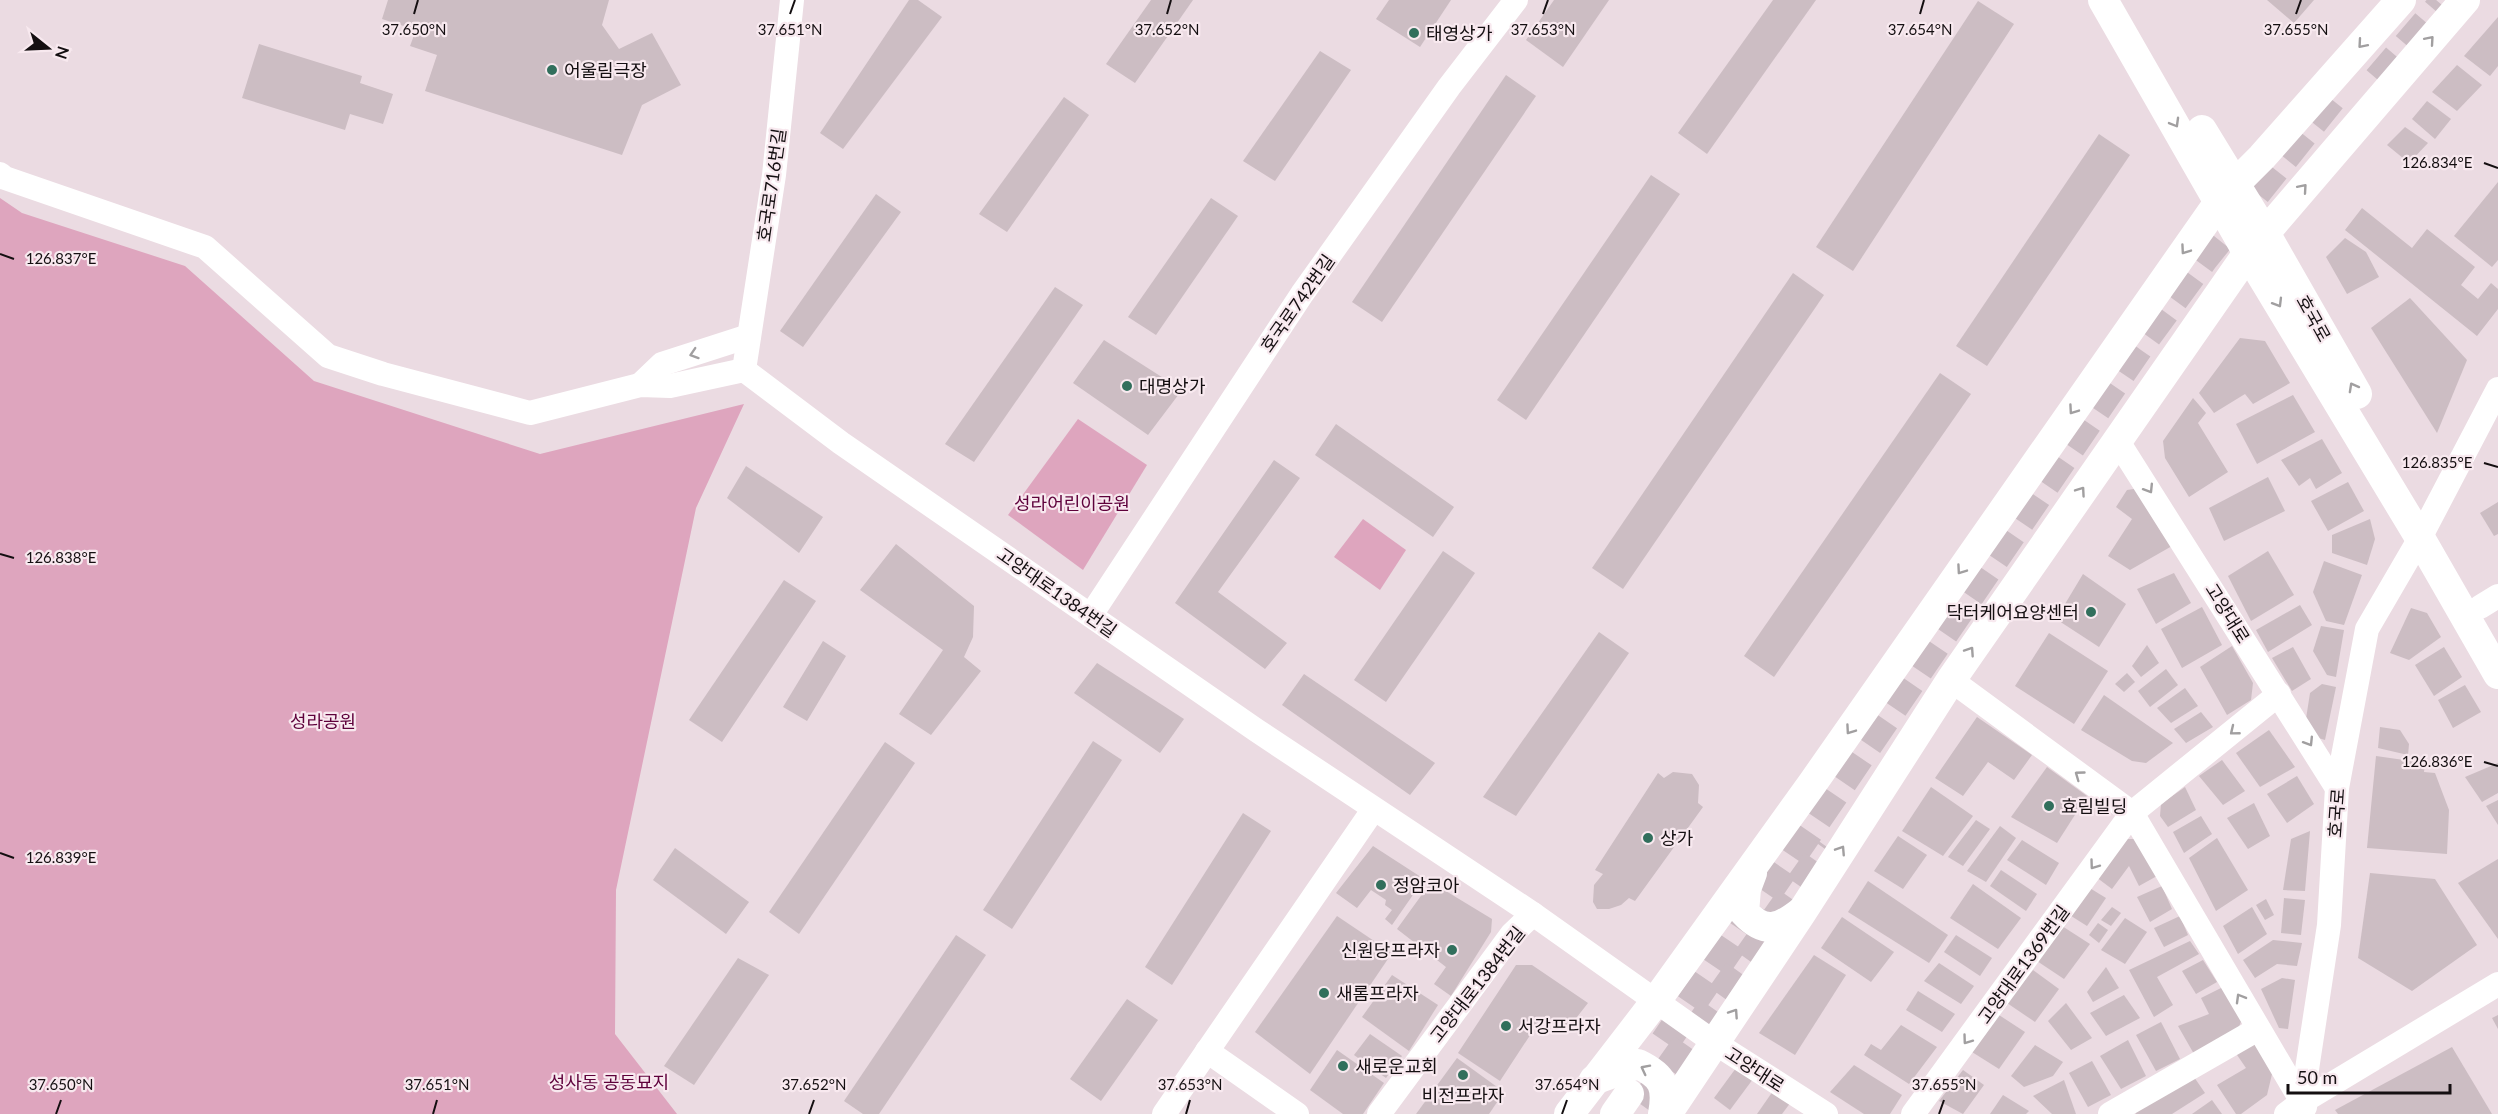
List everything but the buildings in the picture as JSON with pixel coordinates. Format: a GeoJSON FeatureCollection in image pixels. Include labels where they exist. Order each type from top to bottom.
{"type":"FeatureCollection","features":[{"type":"Feature","properties":{"kind":"main road","name":"호국로"},"geometry":{"type":"LineString","coordinates":[[2103,0],[2141,65],[2227,193],[2257,243],[2424,530],[2498,674]]}},
{"type":"Feature","properties":{"kind":"main road","name":"호국로"},"geometry":{"type":"LineString","coordinates":[[2127,0],[2173,79],[2227,193]]}},
{"type":"Feature","properties":{"kind":"main road"},"geometry":{"type":"LineString","coordinates":[[1569,1114],[1656,1001],[1758,859],[2227,193],[2262,158],[2401,0]]}},
{"type":"Feature","properties":{"kind":"main road"},"geometry":{"type":"LineString","coordinates":[[1642,1109],[1715,1043],[1951,680],[2257,243],[2465,0]]}},
{"type":"Feature","properties":{"kind":"main road"},"geometry":{"type":"LineString","coordinates":[[2141,65],[2152,72],[2165,89],[2171,87],[2173,79]]}},
{"type":"Feature","properties":{"kind":"main road","name":"호국로"},"geometry":{"type":"LineString","coordinates":[[2424,530],[2489,601],[2498,638]]}},
{"type":"Feature","properties":{"kind":"main road"},"geometry":{"type":"LineString","coordinates":[[1758,859],[1746,889],[1744,912],[1752,921],[1763,927],[1782,927],[1802,912]]}},
{"type":"Feature","properties":{"kind":"main road"},"geometry":{"type":"LineString","coordinates":[[1594,1080],[1638,1064],[1648,1069],[1662,1080],[1666,1098],[1642,1109]]}},
{"type":"Feature","properties":{"kind":"street","name":"호국로716번길"},"geometry":{"type":"LineString","coordinates":[[744,370],[774,175],[792,0]]}},
{"type":"Feature","properties":{"kind":"street","name":"호국로742번길"},"geometry":{"type":"LineString","coordinates":[[1091,615],[1302,294],[1515,0]]}},
{"type":"Feature","properties":{"kind":"street"},"geometry":{"type":"LineString","coordinates":[[0,174],[5,178],[205,247],[328,356],[383,374],[530,413],[640,385],[670,386],[744,370]]}},
{"type":"Feature","properties":{"kind":"street"},"geometry":{"type":"LineString","coordinates":[[640,385],[662,364],[749,336]]}},
{"type":"Feature","properties":{"kind":"street","name":"고양대로1384번길"},"geometry":{"type":"LineString","coordinates":[[744,370],[841,443],[1373,810],[1533,914],[1715,1043]]}},
{"type":"Feature","properties":{"kind":"street"},"geometry":{"type":"LineString","coordinates":[[2424,530],[2498,389]]}},
{"type":"Feature","properties":{"kind":"street","name":"고양대로"},"geometry":{"type":"LineString","coordinates":[[2117,440],[2337,788]]}},
{"type":"Feature","properties":{"kind":"street","name":"호국로"},"geometry":{"type":"LineString","coordinates":[[2299,1110],[2330,925],[2337,788],[2367,629],[2424,530]]}},
{"type":"Feature","properties":{"kind":"street"},"geometry":{"type":"LineString","coordinates":[[1951,680],[2132,813],[2258,1029],[2299,1110],[2498,984]]}},
{"type":"Feature","properties":{"kind":"street","name":"고양대로1369번길"},"geometry":{"type":"LineString","coordinates":[[1914,1114],[2132,813],[2279,694]]}},
{"type":"Feature","properties":{"kind":"street"},"geometry":{"type":"LineString","coordinates":[[1164,1114],[1373,810]]}},
{"type":"Feature","properties":{"kind":"street","name":"고양대로1384번길"},"geometry":{"type":"LineString","coordinates":[[1379,1114],[1512,934],[1533,914]]}},
{"type":"Feature","properties":{"kind":"street"},"geometry":{"type":"LineString","coordinates":[[2110,1114],[2258,1029]]}},
{"type":"Feature","properties":{"kind":"street","name":"고양대로"},"geometry":{"type":"LineString","coordinates":[[1715,1043],[1826,1114]]}},
{"type":"Feature","properties":{"kind":"street"},"geometry":{"type":"LineString","coordinates":[[1207,1051],[1297,1114]]}},
{"type":"Feature","properties":{"kind":"green space","name":"성라공원"},"geometry":{"type":"Polygon","coordinates":[[[0,198],[22,213],[185,266],[314,381],[540,454],[744,404],[696,508],[616,890],[615,1034],[677,1114],[0,1114],[0,198]]]}},
{"type":"Feature","properties":{"kind":"green space","name":"성라어린이공원"},"geometry":{"type":"Polygon","coordinates":[[[1078,419],[1147,465],[1083,570],[1008,515],[1078,419]]]}},
{"type":"Feature","properties":{"kind":"green space"},"geometry":{"type":"Polygon","coordinates":[[[1363,519],[1406,550],[1380,590],[1334,557],[1363,519]]]}},
{"type":"Feature","properties":{"kind":"tunnel"},"geometry":{"type":"LineString","coordinates":[[2378,80],[2442,5]]}},
{"type":"Feature","properties":{"kind":"tunnel"},"geometry":{"type":"LineString","coordinates":[[1665,1042],[2138,348],[2203,259],[2335,94]]}},
{"type":"Feature","properties":{"kind":"tunnel"},"geometry":{"type":"LineString","coordinates":[[1643,1106],[1827,847]]}},
{"type":"Feature","properties":{"kind":"place","name":"태영상가"},"geometry":{"type":"Point","coordinates":[1414,33]}},
{"type":"Feature","properties":{"kind":"place","name":"어울림극장"},"geometry":{"type":"Point","coordinates":[552,70]}},
{"type":"Feature","properties":{"kind":"place","name":"대명상가"},"geometry":{"type":"Point","coordinates":[1127,386]}},
{"type":"Feature","properties":{"kind":"place","name":"닥터케어요양센터"},"geometry":{"type":"Point","coordinates":[2091,612]}},
{"type":"Feature","properties":{"kind":"place","name":"효림빌딩"},"geometry":{"type":"Point","coordinates":[2049,806]}},
{"type":"Feature","properties":{"kind":"place","name":"상가"},"geometry":{"type":"Point","coordinates":[1648,838]}},
{"type":"Feature","properties":{"kind":"place","name":"정암코아"},"geometry":{"type":"Point","coordinates":[1381,885]}},
{"type":"Feature","properties":{"kind":"place","name":"신원당프라자"},"geometry":{"type":"Point","coordinates":[1452,950]}},
{"type":"Feature","properties":{"kind":"place","name":"새롬프라자"},"geometry":{"type":"Point","coordinates":[1324,993]}},
{"type":"Feature","properties":{"kind":"place","name":"서강프라자"},"geometry":{"type":"Point","coordinates":[1506,1026]}},
{"type":"Feature","properties":{"kind":"place","name":"새로운교회"},"geometry":{"type":"Point","coordinates":[1343,1066]}},
{"type":"Feature","properties":{"kind":"place","name":"비전프라자"},"geometry":{"type":"Point","coordinates":[1463,1075]}},
{"type":"Feature","properties":{"kind":"park label","name":"성사동 공동묘지"},"geometry":{"type":"Point","coordinates":[609,1082]}}]}
